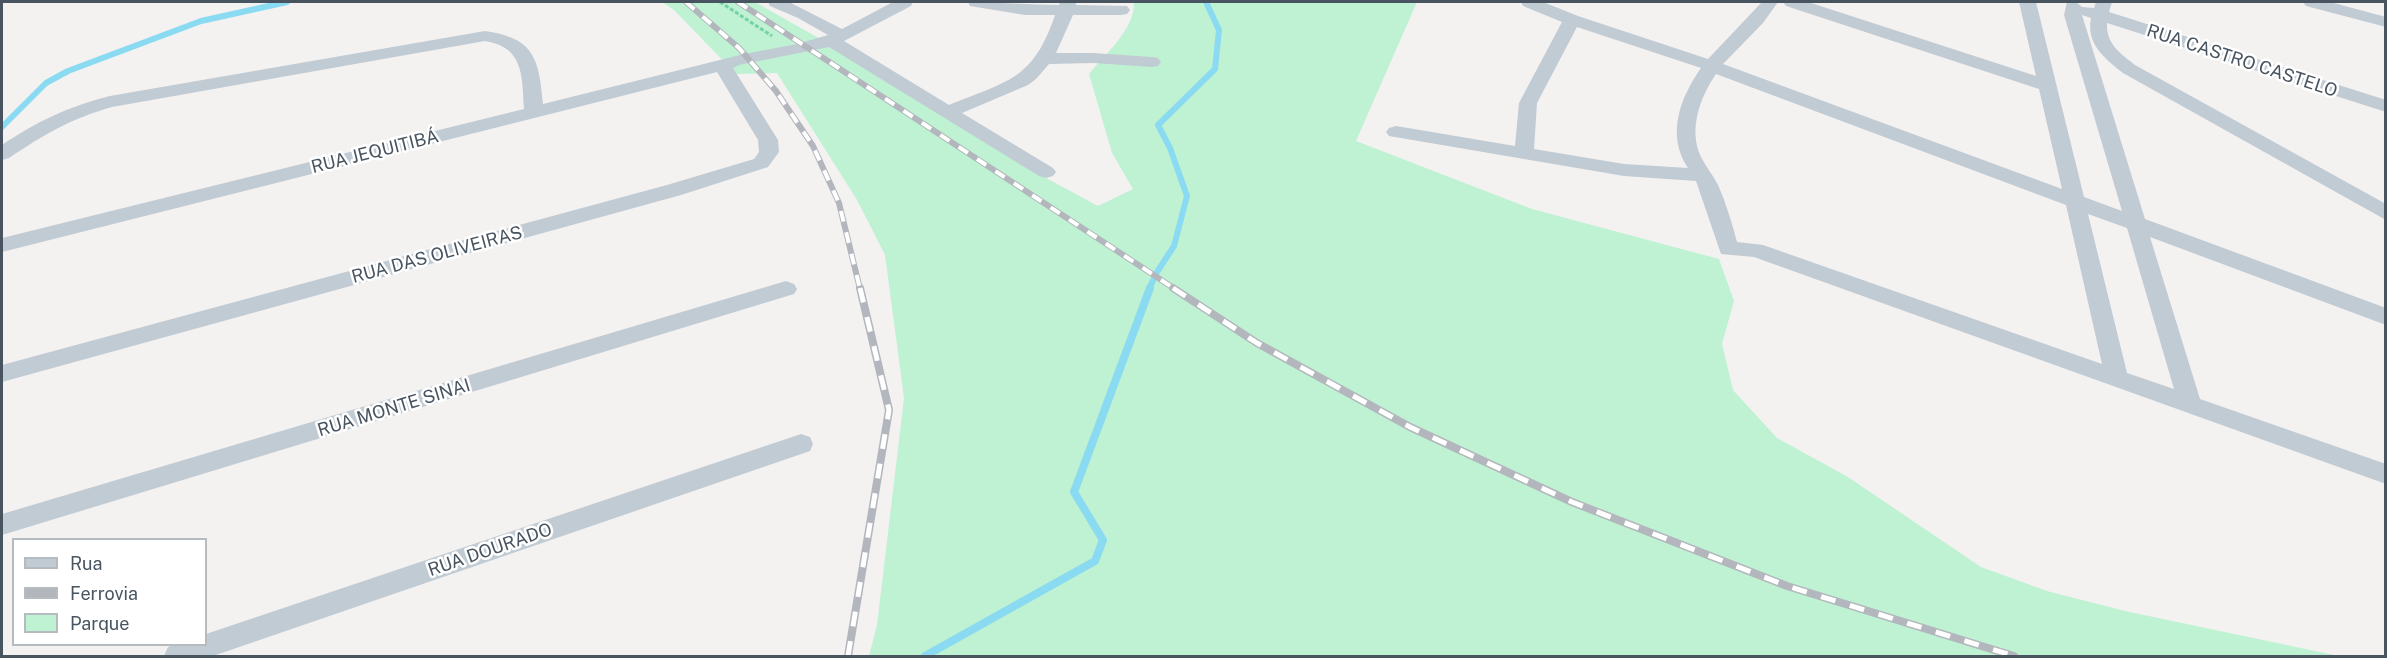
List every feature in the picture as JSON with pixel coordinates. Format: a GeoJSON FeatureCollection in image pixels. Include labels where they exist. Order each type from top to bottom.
{"type":"FeatureCollection","features":[{"type":"Feature","properties":{"kind":"street"},"geometry":{"type":"LineString","coordinates":[[776,2],[804,14],[836,38],[1046,172]]}},
{"type":"Feature","properties":{"kind":"street","name":"RUA JEQUITIBÁ"},"geometry":{"type":"LineString","coordinates":[[2,245],[722,65],[747,56],[791,50],[836,38],[905,2]]}},
{"type":"Feature","properties":{"kind":"street"},"geometry":{"type":"LineString","coordinates":[[976,2],[1025,10],[1067,6],[1121,10]]}},
{"type":"Feature","properties":{"kind":"street"},"geometry":{"type":"LineString","coordinates":[[1528,2],[1572,20],[1712,66],[2385,316]]}},
{"type":"Feature","properties":{"kind":"street"},"geometry":{"type":"LineString","coordinates":[[1770,2],[1763,13],[1712,66],[1691,104],[1686,124],[1687,142],[1692,157],[1703,174],[1720,218],[1728,249],[1756,250],[2385,474]]}},
{"type":"Feature","properties":{"kind":"street"},"geometry":{"type":"LineString","coordinates":[[1792,2],[2049,86]]}},
{"type":"Feature","properties":{"kind":"street"},"geometry":{"type":"LineString","coordinates":[[2028,2],[2117,378]]}},
{"type":"Feature","properties":{"kind":"street"},"geometry":{"type":"LineString","coordinates":[[2312,2],[2385,22]]}},
{"type":"Feature","properties":{"kind":"street"},"geometry":{"type":"LineString","coordinates":[[2068,4],[2137,224],[2190,404]]}},
{"type":"Feature","properties":{"kind":"street","name":"RUA CASTRO CASTELO"},"geometry":{"type":"LineString","coordinates":[[2068,4],[2102,9],[2385,106]]}},
{"type":"Feature","properties":{"kind":"street"},"geometry":{"type":"LineString","coordinates":[[950,111],[1030,75],[1044,59],[1067,6]]}},
{"type":"Feature","properties":{"kind":"street"},"geometry":{"type":"LineString","coordinates":[[2102,9],[2097,32],[2103,48],[2129,69],[2385,213]]}},
{"type":"Feature","properties":{"kind":"street"},"geometry":{"type":"LineString","coordinates":[[1524,154],[1527,103],[1572,20]]}},
{"type":"Feature","properties":{"kind":"street"},"geometry":{"type":"LineString","coordinates":[[2,154],[46,125],[74,112],[110,102],[485,36],[501,37],[513,43],[524,54],[530,70],[534,112]]}},
{"type":"Feature","properties":{"kind":"street"},"geometry":{"type":"LineString","coordinates":[[1044,59],[1093,58],[1152,62]]}},
{"type":"Feature","properties":{"kind":"street","name":"RUA DAS OLIVEIRAS"},"geometry":{"type":"LineString","coordinates":[[2,374],[674,190],[761,163],[770,152],[768,140],[722,65]]}},
{"type":"Feature","properties":{"kind":"street"},"geometry":{"type":"LineString","coordinates":[[1396,132],[1624,170],[1703,174]]}},
{"type":"Feature","properties":{"kind":"street","name":"RUA MONTE SINAI"},"geometry":{"type":"LineString","coordinates":[[2,525],[786,289]]}},
{"type":"Feature","properties":{"kind":"street","name":"RUA DOURADO"},"geometry":{"type":"LineString","coordinates":[[178,657],[801,444]]}},
{"type":"Feature","properties":{"kind":"path"},"geometry":{"type":"LineString","coordinates":[[720,2],[791,50]]}},
{"type":"Feature","properties":{"kind":"green space"},"geometry":{"type":"Polygon","coordinates":[[[662,2],[755,2],[873,69],[1035,172],[1098,206],[1133,189],[1112,153],[1089,74],[1111,50],[1130,22],[1134,2],[1417,2],[1356,141],[1532,209],[1719,259],[1734,301],[1722,344],[1733,390],[1777,438],[1848,477],[1981,567],[2047,591],[2125,611],[2339,656],[869,656],[877,625],[904,398],[885,255],[857,200],[777,73],[736,74],[674,10],[662,2]]]}},
{"type":"Feature","properties":{"kind":"waterway"},"geometry":{"type":"LineString","coordinates":[[2,127],[46,83],[68,71],[201,21],[287,2]]}},
{"type":"Feature","properties":{"kind":"waterway"},"geometry":{"type":"LineString","coordinates":[[1149,289],[1174,246],[1187,196],[1170,148],[1158,125],[1215,69],[1219,30],[1206,2]]}},
{"type":"Feature","properties":{"kind":"waterway"},"geometry":{"type":"LineString","coordinates":[[925,656],[1095,561],[1103,540],[1074,492],[1150,288]]}},
{"type":"Feature","properties":{"kind":"railway"},"geometry":{"type":"LineString","coordinates":[[686,2],[739,48],[776,91],[813,146],[839,203],[860,289]]}},
{"type":"Feature","properties":{"kind":"railway"},"geometry":{"type":"LineString","coordinates":[[738,2],[1175,289]]}},
{"type":"Feature","properties":{"kind":"railway"},"geometry":{"type":"LineString","coordinates":[[848,656],[889,410],[860,288]]}},
{"type":"Feature","properties":{"kind":"railway"},"geometry":{"type":"LineString","coordinates":[[1173,288],[1257,343],[1410,427],[1572,502],[1787,586],[2014,656]]}}]}
